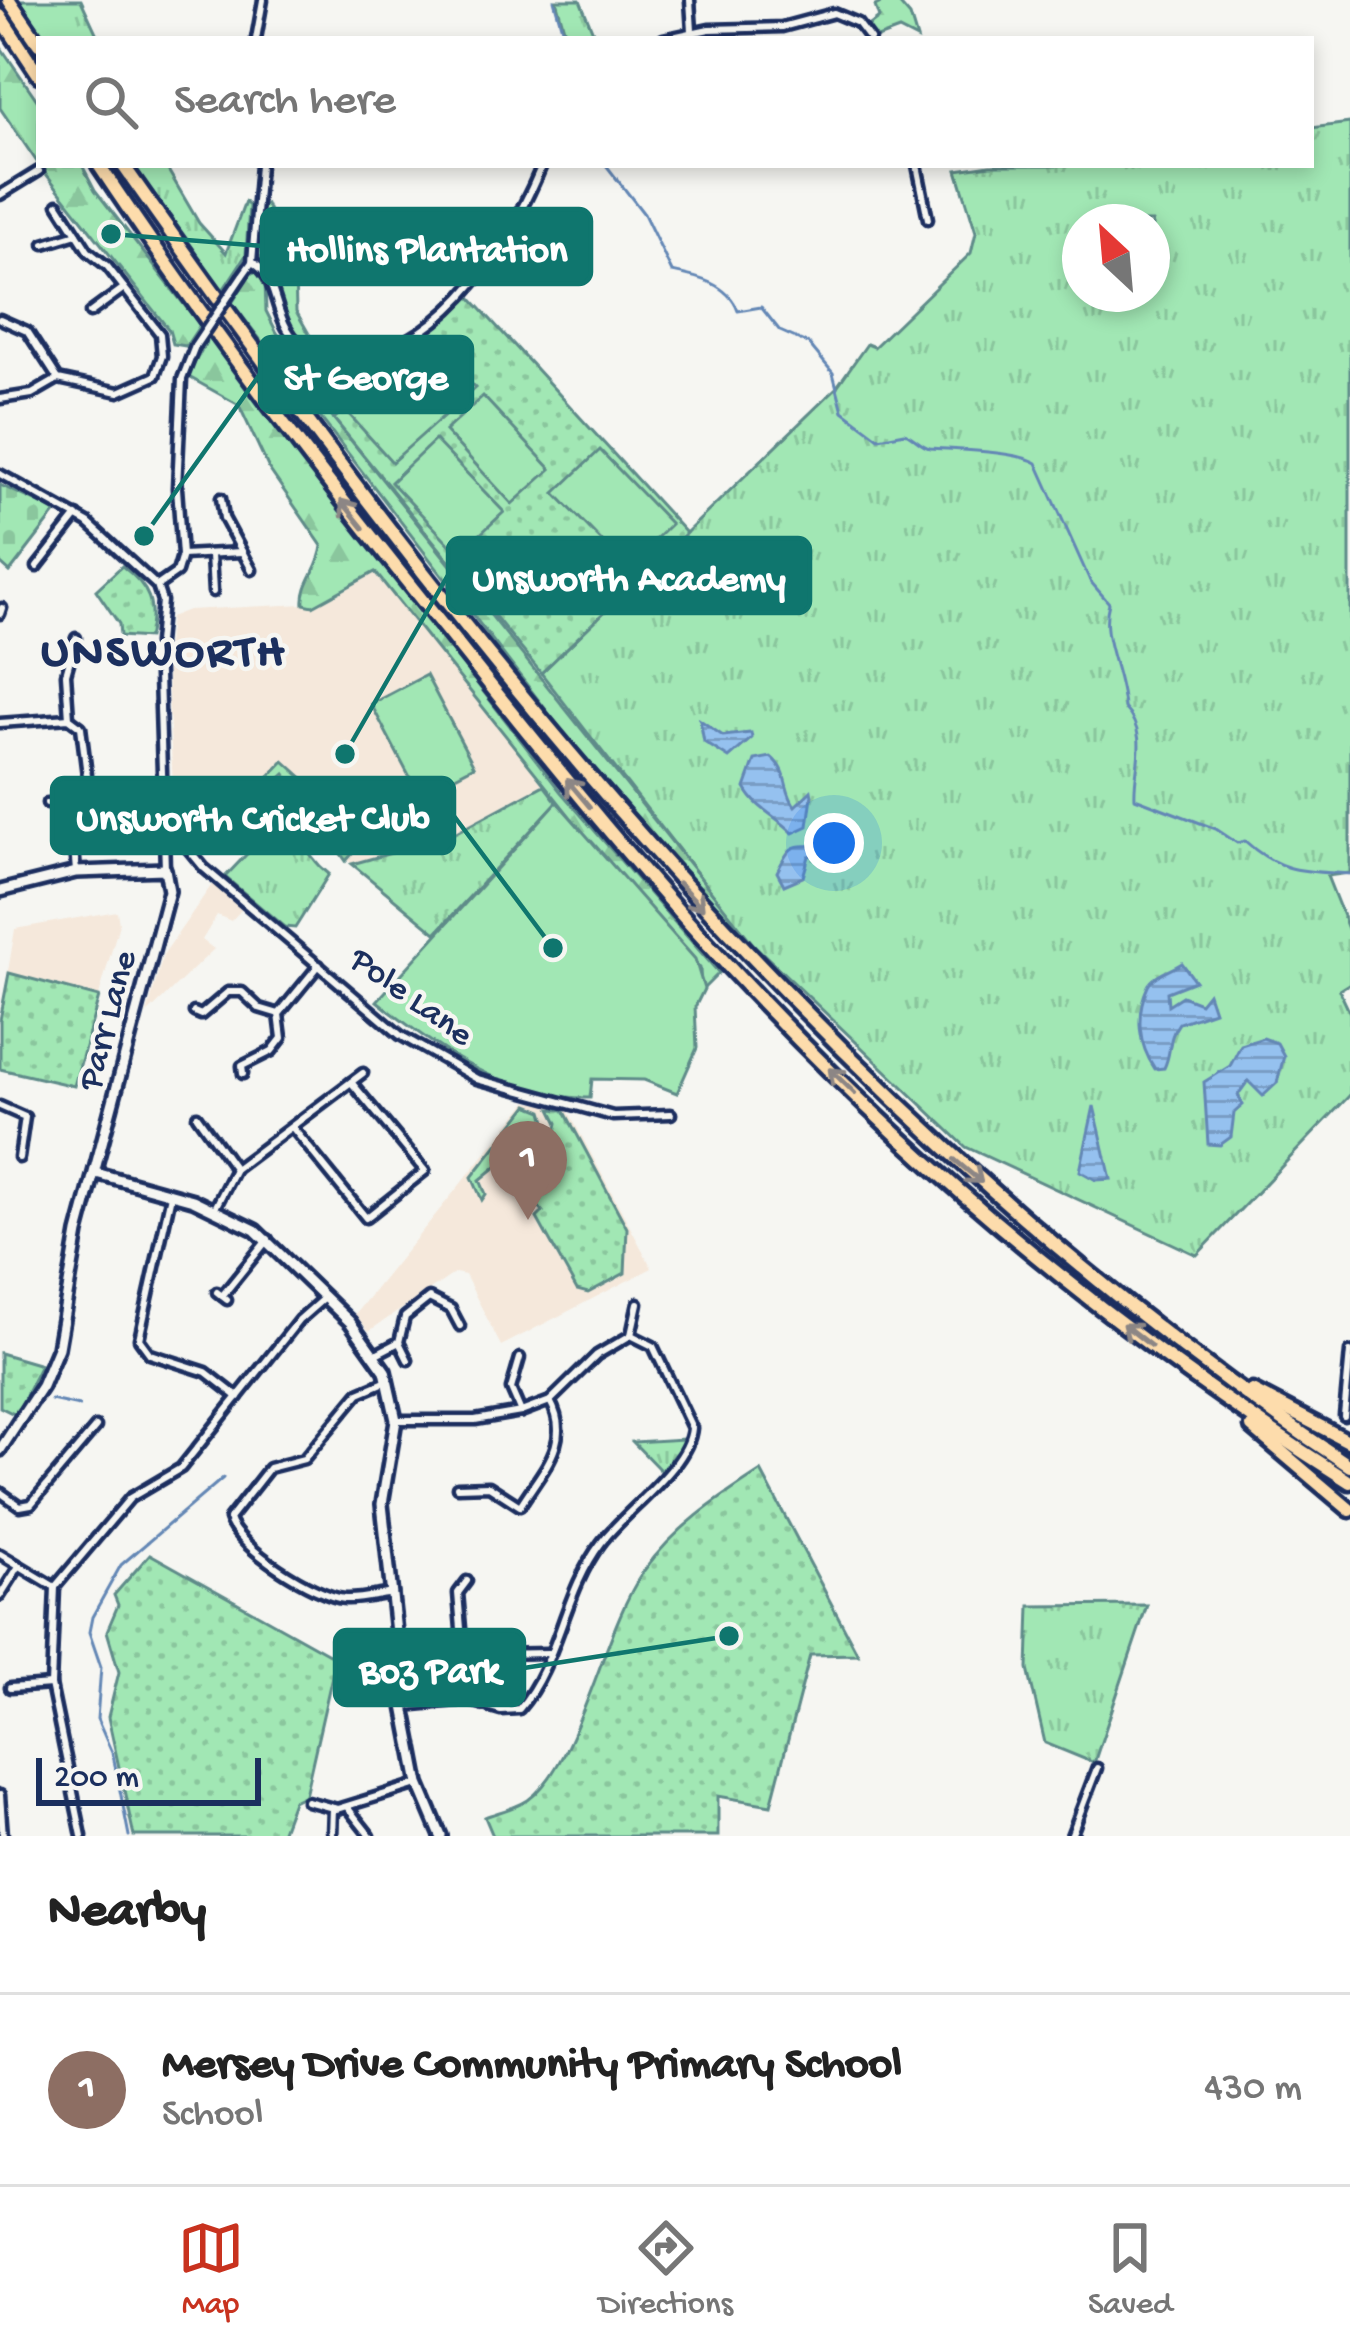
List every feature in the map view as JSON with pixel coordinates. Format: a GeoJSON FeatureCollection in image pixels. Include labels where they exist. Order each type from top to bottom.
{"type":"FeatureCollection","features":[{"type":"Feature","properties":{"kind":"highway"},"geometry":{"type":"LineString","coordinates":[[9,0],[36,40]]}},
{"type":"Feature","properties":{"kind":"highway"},"geometry":{"type":"LineString","coordinates":[[0,16],[36,70]]}},
{"type":"Feature","properties":{"kind":"highway"},"geometry":{"type":"LineString","coordinates":[[101,168],[272,413],[425,606],[580,796],[768,1009],[927,1164],[1230,1406],[1300,1472],[1350,1510]]}},
{"type":"Feature","properties":{"kind":"highway"},"geometry":{"type":"LineString","coordinates":[[125,168],[289,401],[454,614],[685,889],[784,995],[943,1150],[1199,1360],[1350,1466]]}},
{"type":"Feature","properties":{"kind":"highway"},"geometry":{"type":"LineString","coordinates":[[1199,1360],[1350,1442]]}},
{"type":"Feature","properties":{"kind":"highway"},"geometry":{"type":"LineString","coordinates":[[1230,1406],[1350,1482]]}},
{"type":"Feature","properties":{"kind":"street"},"geometry":{"type":"LineString","coordinates":[[257,36],[263,0]]}},
{"type":"Feature","properties":{"kind":"street"},"geometry":{"type":"LineString","coordinates":[[690,0],[692,32]]}},
{"type":"Feature","properties":{"kind":"street"},"geometry":{"type":"LineString","coordinates":[[675,36],[710,29],[782,27],[834,13],[858,23],[868,36]]}},
{"type":"Feature","properties":{"kind":"street"},"geometry":{"type":"LineString","coordinates":[[710,29],[719,36]]}},
{"type":"Feature","properties":{"kind":"street"},"geometry":{"type":"LineString","coordinates":[[0,474],[77,515],[147,572],[157,586],[177,572],[182,555],[177,488],[182,379],[195,346],[252,262],[260,168]]}},
{"type":"Feature","properties":{"kind":"street"},"geometry":{"type":"LineString","coordinates":[[252,262],[268,273],[282,323],[313,355],[340,361],[384,352],[440,318],[465,292],[518,217],[541,168]]}},
{"type":"Feature","properties":{"kind":"street"},"geometry":{"type":"LineString","coordinates":[[918,168],[928,219]]}},
{"type":"Feature","properties":{"kind":"street"},"geometry":{"type":"LineString","coordinates":[[0,195],[39,171]]}},
{"type":"Feature","properties":{"kind":"street"},"geometry":{"type":"LineString","coordinates":[[0,399],[32,394],[58,380],[119,392],[154,376],[163,343],[58,204]]}},
{"type":"Feature","properties":{"kind":"street"},"geometry":{"type":"LineString","coordinates":[[54,255],[48,244],[77,234]]}},
{"type":"Feature","properties":{"kind":"street"},"geometry":{"type":"LineString","coordinates":[[90,313],[124,288]]}},
{"type":"Feature","properties":{"kind":"street"},"geometry":{"type":"LineString","coordinates":[[0,319],[27,331],[58,380]]}},
{"type":"Feature","properties":{"kind":"street"},"geometry":{"type":"LineString","coordinates":[[221,498],[224,518],[252,570]]}},
{"type":"Feature","properties":{"kind":"street"},"geometry":{"type":"LineString","coordinates":[[37,567],[77,515]]}},
{"type":"Feature","properties":{"kind":"street"},"geometry":{"type":"LineString","coordinates":[[182,555],[242,552]]}},
{"type":"Feature","properties":{"kind":"street"},"geometry":{"type":"LineString","coordinates":[[211,555],[213,592]]}},
{"type":"Feature","properties":{"kind":"street","name":"Parr Lane"},"geometry":{"type":"LineString","coordinates":[[0,1450],[4,1437],[43,1386],[58,1348],[75,1245],[170,891],[165,868],[158,643],[162,601],[157,586]]}},
{"type":"Feature","properties":{"kind":"street"},"geometry":{"type":"LineString","coordinates":[[69,718],[66,674],[76,638]]}},
{"type":"Feature","properties":{"kind":"street"},"geometry":{"type":"LineString","coordinates":[[0,723],[69,718],[80,727],[87,775],[72,802],[76,872]]}},
{"type":"Feature","properties":{"kind":"street"},"geometry":{"type":"LineString","coordinates":[[47,802],[72,802]]}},
{"type":"Feature","properties":{"kind":"street","name":"Pole Lane"},"geometry":{"type":"LineString","coordinates":[[167,823],[204,868],[400,1035],[476,1079],[613,1116],[671,1114]]}},
{"type":"Feature","properties":{"kind":"street"},"geometry":{"type":"LineString","coordinates":[[0,891],[76,872],[165,868]]}},
{"type":"Feature","properties":{"kind":"street"},"geometry":{"type":"LineString","coordinates":[[243,1074],[242,1066],[282,1038],[279,1014],[319,965]]}},
{"type":"Feature","properties":{"kind":"street"},"geometry":{"type":"LineString","coordinates":[[194,1012],[201,1015],[228,992],[242,992],[259,1008],[279,1014]]}},
{"type":"Feature","properties":{"kind":"street"},"geometry":{"type":"LineString","coordinates":[[215,1208],[235,1169],[363,1073]]}},
{"type":"Feature","properties":{"kind":"street"},"geometry":{"type":"LineString","coordinates":[[292,1126],[366,1218],[424,1171],[351,1082]]}},
{"type":"Feature","properties":{"kind":"street"},"geometry":{"type":"LineString","coordinates":[[0,1106],[25,1117],[19,1158]]}},
{"type":"Feature","properties":{"kind":"street"},"geometry":{"type":"LineString","coordinates":[[198,1122],[235,1169]]}},
{"type":"Feature","properties":{"kind":"street"},"geometry":{"type":"LineString","coordinates":[[96,1173],[215,1208],[268,1239],[376,1354],[389,1381],[396,1420],[382,1504],[404,1706],[419,1784],[441,1836]]}},
{"type":"Feature","properties":{"kind":"street"},"geometry":{"type":"LineString","coordinates":[[172,1193],[139,1339],[150,1354],[206,1372],[238,1397]]}},
{"type":"Feature","properties":{"kind":"street"},"geometry":{"type":"LineString","coordinates":[[222,1296],[268,1239]]}},
{"type":"Feature","properties":{"kind":"street"},"geometry":{"type":"LineString","coordinates":[[82,1836],[51,1685],[56,1587],[130,1498],[181,1468],[299,1320],[326,1296]]}},
{"type":"Feature","properties":{"kind":"street"},"geometry":{"type":"LineString","coordinates":[[408,1360],[398,1342],[405,1317],[429,1298],[451,1309],[460,1326]]}},
{"type":"Feature","properties":{"kind":"street"},"geometry":{"type":"LineString","coordinates":[[396,1420],[475,1420],[550,1401],[596,1355],[631,1335],[638,1304]]}},
{"type":"Feature","properties":{"kind":"street"},"geometry":{"type":"LineString","coordinates":[[404,1706],[467,1700],[519,1709],[536,1690],[586,1565],[649,1489],[685,1456],[692,1437],[689,1421],[653,1346],[631,1335]]}},
{"type":"Feature","properties":{"kind":"street"},"geometry":{"type":"LineString","coordinates":[[376,1354],[398,1342]]}},
{"type":"Feature","properties":{"kind":"street"},"geometry":{"type":"LineString","coordinates":[[1344,1416],[1350,1352]]}},
{"type":"Feature","properties":{"kind":"street"},"geometry":{"type":"LineString","coordinates":[[520,1358],[511,1389],[521,1412]]}},
{"type":"Feature","properties":{"kind":"street"},"geometry":{"type":"LineString","coordinates":[[389,1381],[359,1393],[304,1459],[269,1468],[229,1519],[233,1534],[276,1566],[342,1599],[393,1593]]}},
{"type":"Feature","properties":{"kind":"street"},"geometry":{"type":"LineString","coordinates":[[457,1487],[489,1486],[520,1506],[559,1444],[562,1432],[550,1401]]}},
{"type":"Feature","properties":{"kind":"street"},"geometry":{"type":"LineString","coordinates":[[0,1492],[20,1506],[31,1504],[96,1427]]}},
{"type":"Feature","properties":{"kind":"street"},"geometry":{"type":"LineString","coordinates":[[0,1554],[56,1587]]}},
{"type":"Feature","properties":{"kind":"street"},"geometry":{"type":"LineString","coordinates":[[0,1596],[20,1566]]}},
{"type":"Feature","properties":{"kind":"street"},"geometry":{"type":"LineString","coordinates":[[467,1581],[458,1593],[467,1700]]}},
{"type":"Feature","properties":{"kind":"street"},"geometry":{"type":"LineString","coordinates":[[492,1654],[538,1649],[548,1654]]}},
{"type":"Feature","properties":{"kind":"street"},"geometry":{"type":"LineString","coordinates":[[10,1688],[51,1685]]}},
{"type":"Feature","properties":{"kind":"street"},"geometry":{"type":"LineString","coordinates":[[1071,1836],[1097,1768]]}},
{"type":"Feature","properties":{"kind":"street"},"geometry":{"type":"LineString","coordinates":[[307,1801],[347,1807],[419,1784]]}},
{"type":"Feature","properties":{"kind":"street"},"geometry":{"type":"LineString","coordinates":[[0,1795],[3,1836]]}},
{"type":"Feature","properties":{"kind":"street"},"geometry":{"type":"LineString","coordinates":[[347,1807],[370,1836]]}},
{"type":"Feature","properties":{"kind":"street"},"geometry":{"type":"LineString","coordinates":[[332,1836],[333,1808]]}},
{"type":"Feature","properties":{"kind":"shaded area"},"geometry":{"type":"Polygon","coordinates":[[[371,567],[557,802],[436,933],[351,864],[283,764],[248,799],[206,795],[197,800],[196,793],[187,793],[186,785],[173,786],[166,653],[170,617],[188,610],[304,604],[371,567]]]}},
{"type":"Feature","properties":{"kind":"shaded area"},"geometry":{"type":"Polygon","coordinates":[[[213,883],[243,908],[231,921],[217,915],[202,940],[214,949],[147,1014],[163,955],[213,883]]]}},
{"type":"Feature","properties":{"kind":"shaded area"},"geometry":{"type":"Polygon","coordinates":[[[117,911],[119,924],[74,1086],[0,1069],[0,1020],[15,929],[117,911]]]}},
{"type":"Feature","properties":{"kind":"shaded area"},"geometry":{"type":"Polygon","coordinates":[[[527,1102],[566,1107],[652,1268],[501,1346],[465,1275],[455,1273],[369,1331],[355,1314],[527,1102]]]}},
{"type":"Feature","properties":{"kind":"green space"},"geometry":{"type":"Polygon","coordinates":[[[20,0],[81,0],[98,36],[44,36],[20,0]]]}},
{"type":"Feature","properties":{"kind":"green space"},"geometry":{"type":"Polygon","coordinates":[[[556,0],[580,0],[593,32],[599,36],[566,36],[556,0]]]}},
{"type":"Feature","properties":{"kind":"green space"},"geometry":{"type":"Polygon","coordinates":[[[896,0],[910,16],[916,36],[899,30],[873,36],[866,28],[879,18],[875,6],[896,0]]]}},
{"type":"Feature","properties":{"kind":"green space"},"geometry":{"type":"Polygon","coordinates":[[[0,46],[36,99],[36,161],[0,108],[0,46]]]}},
{"type":"Feature","properties":{"kind":"green space"},"geometry":{"type":"Polygon","coordinates":[[[1350,123],[1350,873],[1327,876],[1350,934],[1350,983],[1339,990],[1350,1013],[1350,1095],[1197,1255],[966,1147],[749,940],[541,673],[836,388],[867,344],[874,347],[971,253],[976,232],[957,170],[1314,168],[1314,128],[1350,123]]]}},
{"type":"Feature","properties":{"kind":"green space"},"geometry":{"type":"Polygon","coordinates":[[[41,168],[84,168],[95,190],[200,325],[186,346],[173,344],[169,330],[41,168]]]}},
{"type":"Feature","properties":{"kind":"green space"},"geometry":{"type":"Polygon","coordinates":[[[135,168],[167,168],[199,223],[226,253],[245,202],[249,206],[246,255],[223,290],[135,168]]]}},
{"type":"Feature","properties":{"kind":"green space"},"geometry":{"type":"Polygon","coordinates":[[[266,204],[295,274],[296,311],[321,355],[286,327],[273,277],[259,255],[257,210],[266,204]]]}},
{"type":"Feature","properties":{"kind":"green space"},"geometry":{"type":"Polygon","coordinates":[[[257,271],[265,281],[266,311],[276,331],[334,419],[754,945],[749,949],[560,728],[232,303],[257,271]]]}},
{"type":"Feature","properties":{"kind":"green space"},"geometry":{"type":"Polygon","coordinates":[[[470,297],[686,533],[541,673],[334,419],[470,297]]]}},
{"type":"Feature","properties":{"kind":"green space"},"geometry":{"type":"Polygon","coordinates":[[[430,332],[334,419],[291,354],[328,365],[363,364],[397,352],[430,332]]]}},
{"type":"Feature","properties":{"kind":"green space"},"geometry":{"type":"Polygon","coordinates":[[[209,337],[561,792],[719,973],[701,991],[700,968],[624,884],[375,572],[313,606],[304,604],[322,546],[269,469],[239,405],[187,376],[209,337]]]}},
{"type":"Feature","properties":{"kind":"green space"},"geometry":{"type":"Polygon","coordinates":[[[430,338],[475,388],[392,462],[347,412],[430,338]]]}},
{"type":"Feature","properties":{"kind":"green space"},"geometry":{"type":"Polygon","coordinates":[[[483,396],[551,469],[512,504],[445,431],[483,396]]]}},
{"type":"Feature","properties":{"kind":"green space"},"geometry":{"type":"Polygon","coordinates":[[[435,440],[504,512],[459,554],[391,482],[435,440]]]}},
{"type":"Feature","properties":{"kind":"green space"},"geometry":{"type":"Polygon","coordinates":[[[600,450],[671,524],[627,567],[555,493],[600,450]]]}},
{"type":"Feature","properties":{"kind":"green space"},"geometry":{"type":"Polygon","coordinates":[[[0,485],[57,511],[10,572],[0,563],[0,485]]]}},
{"type":"Feature","properties":{"kind":"green space"},"geometry":{"type":"Polygon","coordinates":[[[122,566],[148,597],[148,638],[120,636],[119,624],[96,590],[122,566]]]}},
{"type":"Feature","properties":{"kind":"green space"},"geometry":{"type":"Polygon","coordinates":[[[426,675],[474,766],[419,795],[371,704],[426,675]]]}},
{"type":"Feature","properties":{"kind":"green space"},"geometry":{"type":"Polygon","coordinates":[[[284,761],[306,781],[352,854],[346,861],[285,774],[254,802],[267,830],[256,842],[242,815],[219,827],[202,803],[203,783],[266,780],[284,761]]]}},
{"type":"Feature","properties":{"kind":"green space"},"geometry":{"type":"Polygon","coordinates":[[[544,785],[557,802],[436,933],[352,864],[445,838],[544,785]]]}},
{"type":"Feature","properties":{"kind":"green space"},"geometry":{"type":"Polygon","coordinates":[[[557,802],[695,959],[704,989],[695,1007],[697,1048],[677,1093],[644,1080],[592,1079],[590,1098],[530,1090],[450,1054],[377,1001],[557,802]]]}},
{"type":"Feature","properties":{"kind":"green space"},"geometry":{"type":"Polygon","coordinates":[[[283,816],[329,874],[295,928],[284,927],[225,877],[283,816]]]}},
{"type":"Feature","properties":{"kind":"green space"},"geometry":{"type":"Polygon","coordinates":[[[9,973],[99,997],[74,1086],[0,1069],[0,1020],[9,973]]]}},
{"type":"Feature","properties":{"kind":"green space"},"geometry":{"type":"Polygon","coordinates":[[[528,1105],[543,1111],[547,1125],[480,1180],[486,1194],[482,1200],[472,1177],[528,1105]]]}},
{"type":"Feature","properties":{"kind":"green space"},"geometry":{"type":"Polygon","coordinates":[[[551,1109],[564,1110],[627,1228],[625,1273],[588,1293],[577,1290],[537,1218],[543,1212],[510,1173],[539,1156],[554,1140],[558,1123],[551,1109]]]}},
{"type":"Feature","properties":{"kind":"green space"},"geometry":{"type":"Polygon","coordinates":[[[0,1353],[41,1365],[16,1415],[0,1407],[0,1353]]]}},
{"type":"Feature","properties":{"kind":"green space"},"geometry":{"type":"Polygon","coordinates":[[[684,1439],[661,1471],[633,1442],[684,1439]]]}},
{"type":"Feature","properties":{"kind":"green space"},"geometry":{"type":"Polygon","coordinates":[[[761,1471],[858,1654],[810,1655],[771,1805],[718,1796],[718,1836],[493,1836],[485,1817],[528,1800],[562,1757],[643,1572],[682,1528],[761,1471]]]}},
{"type":"Feature","properties":{"kind":"green space"},"geometry":{"type":"Polygon","coordinates":[[[150,1554],[336,1658],[305,1795],[293,1801],[280,1836],[134,1836],[108,1717],[119,1672],[107,1631],[118,1605],[114,1595],[150,1554]]]}},
{"type":"Feature","properties":{"kind":"green space"},"geometry":{"type":"Polygon","coordinates":[[[1147,1605],[1094,1763],[1045,1743],[1028,1669],[1030,1606],[1147,1605]]]}},
{"type":"Feature","properties":{"kind":"water"},"geometry":{"type":"Polygon","coordinates":[[[700,720],[723,736],[751,733],[752,738],[729,758],[704,742],[700,720]]]}},
{"type":"Feature","properties":{"kind":"water"},"geometry":{"type":"Polygon","coordinates":[[[771,757],[781,769],[795,806],[811,791],[808,826],[793,833],[745,788],[755,760],[771,757]]]}},
{"type":"Feature","properties":{"kind":"water"},"geometry":{"type":"Polygon","coordinates":[[[840,822],[836,851],[809,856],[803,877],[784,885],[777,872],[787,854],[799,846],[820,845],[826,839],[826,823],[840,822]]]}},
{"type":"Feature","properties":{"kind":"water"},"geometry":{"type":"Polygon","coordinates":[[[1182,963],[1195,981],[1167,992],[1168,1005],[1182,996],[1200,1003],[1208,993],[1214,1011],[1179,1023],[1164,1068],[1155,1069],[1140,1029],[1141,1007],[1154,979],[1182,963]]]}},
{"type":"Feature","properties":{"kind":"water"},"geometry":{"type":"Polygon","coordinates":[[[1263,1038],[1277,1043],[1284,1056],[1277,1083],[1263,1096],[1248,1081],[1238,1095],[1243,1105],[1234,1113],[1231,1137],[1220,1145],[1208,1144],[1204,1082],[1230,1066],[1241,1045],[1263,1038]]]}},
{"type":"Feature","properties":{"kind":"water"},"geometry":{"type":"Polygon","coordinates":[[[1094,1106],[1111,1179],[1096,1180],[1080,1171],[1094,1106]]]}},
{"type":"Feature","properties":{"kind":"waterway"},"geometry":{"type":"LineString","coordinates":[[554,0],[564,36]]}},
{"type":"Feature","properties":{"kind":"waterway"},"geometry":{"type":"LineString","coordinates":[[608,168],[644,214],[672,272],[719,288],[738,311],[761,307],[780,331],[809,344],[833,373],[843,411],[879,438],[905,433],[930,448],[1001,454],[1037,463],[1090,581],[1109,603],[1109,641],[1124,708],[1139,741],[1135,798],[1216,829],[1237,843],[1245,841],[1282,865],[1350,874]]}},
{"type":"Feature","properties":{"kind":"waterway"},"geometry":{"type":"LineString","coordinates":[[51,1400],[79,1406]]}},
{"type":"Feature","properties":{"kind":"waterway"},"geometry":{"type":"LineString","coordinates":[[129,1836],[113,1755],[97,1719],[101,1667],[89,1632],[92,1617],[121,1565],[223,1478]]}},
{"type":"Feature","properties":{"kind":"place","name":"Hollins Plantation"},"geometry":{"type":"Point","coordinates":[111,234]}},
{"type":"Feature","properties":{"kind":"place","name":"St George"},"geometry":{"type":"Point","coordinates":[144,536]}},
{"type":"Feature","properties":{"kind":"place","name":"Unsworth Academy"},"geometry":{"type":"Point","coordinates":[345,754]}},
{"type":"Feature","properties":{"kind":"place","name":"Unsworth Cricket Club"},"geometry":{"type":"Point","coordinates":[553,948]}},
{"type":"Feature","properties":{"kind":"place","name":"Mersey Drive Community Primary School"},"geometry":{"type":"Point","coordinates":[528,1220]}},
{"type":"Feature","properties":{"kind":"place","name":"Boz Park"},"geometry":{"type":"Point","coordinates":[729,1636]}},
{"type":"Feature","properties":{"kind":"district","name":"UNSWORTH"},"geometry":{"type":"Point","coordinates":[164,655]}}]}
